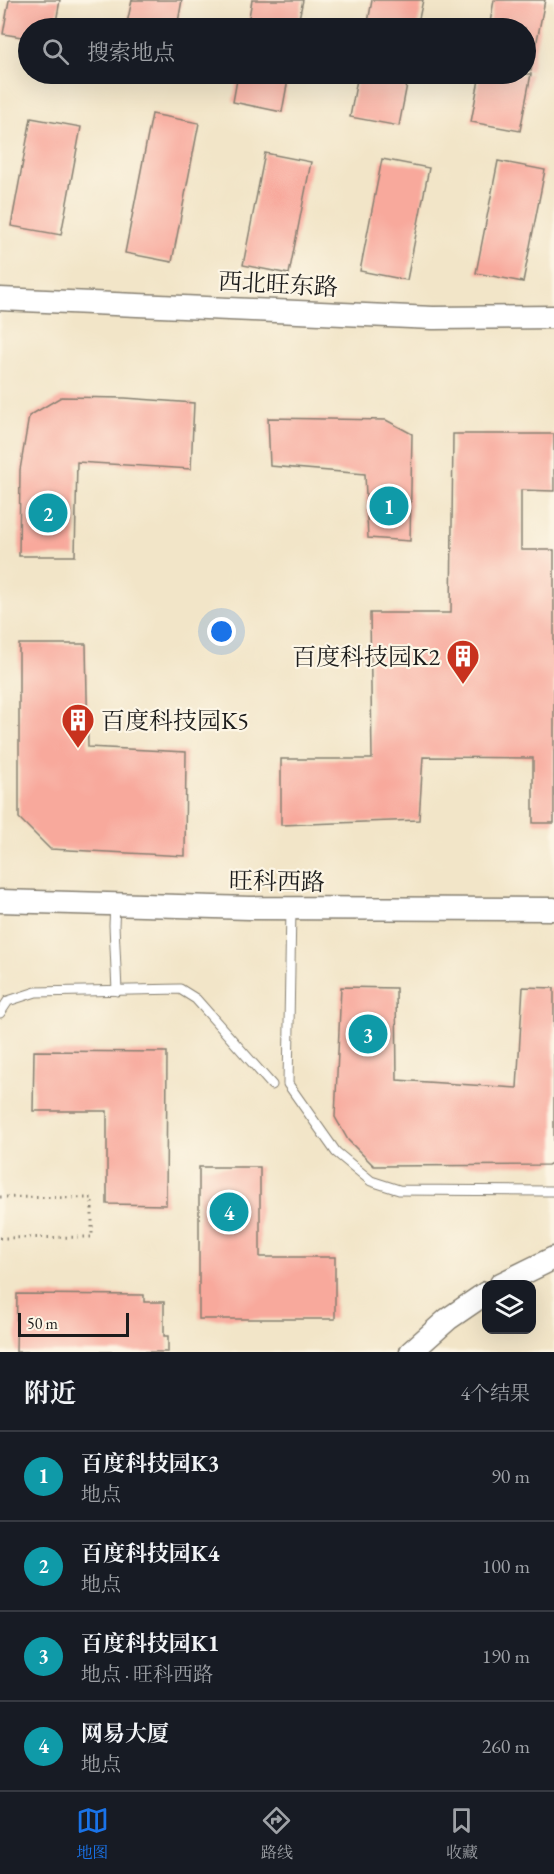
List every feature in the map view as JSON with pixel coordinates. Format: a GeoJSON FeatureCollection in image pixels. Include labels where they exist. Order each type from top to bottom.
{"type":"FeatureCollection","features":[{"type":"Feature","properties":{"kind":"street","name":"西北旺东路"},"geometry":{"type":"LineString","coordinates":[[0,299],[433,318],[554,317]]}},
{"type":"Feature","properties":{"kind":"street","name":"旺科西路"},"geometry":{"type":"LineString","coordinates":[[0,901],[291,908],[554,909]]}},
{"type":"Feature","properties":{"kind":"street"},"geometry":{"type":"LineString","coordinates":[[509,1280],[554,1258]]}},
{"type":"Feature","properties":{"kind":"street"},"geometry":{"type":"LineString","coordinates":[[411,1352],[448,1319],[482,1296]]}},
{"type":"Feature","properties":{"kind":"lane"},"geometry":{"type":"LineString","coordinates":[[116,905],[114,925],[117,991]]}},
{"type":"Feature","properties":{"kind":"lane"},"geometry":{"type":"LineString","coordinates":[[291,908],[288,1084],[336,1152],[371,1181],[399,1190],[554,1191]]}},
{"type":"Feature","properties":{"kind":"lane"},"geometry":{"type":"LineString","coordinates":[[0,1013],[8,1000],[36,992],[180,989],[196,999],[272,1085]]}},
{"type":"Feature","properties":{"kind":"path"},"geometry":{"type":"LineString","coordinates":[[0,1197],[92,1198],[92,1237],[0,1238]]}},
{"type":"Feature","properties":{"kind":"building"},"geometry":{"type":"Polygon","coordinates":[[[9,0],[60,0],[57,18],[18,18],[18,36],[3,34],[9,0]]]}},
{"type":"Feature","properties":{"kind":"building"},"geometry":{"type":"Polygon","coordinates":[[[132,0],[182,0],[179,18],[128,18],[132,0]]]}},
{"type":"Feature","properties":{"kind":"building"},"geometry":{"type":"Polygon","coordinates":[[[252,0],[303,0],[299,18],[249,18],[252,0]]]}},
{"type":"Feature","properties":{"kind":"building"},"geometry":{"type":"Polygon","coordinates":[[[372,0],[423,0],[419,18],[369,18],[372,0]]]}},
{"type":"Feature","properties":{"kind":"building"},"geometry":{"type":"Polygon","coordinates":[[[494,0],[545,0],[536,46],[536,18],[491,18],[494,0]]]}},
{"type":"Feature","properties":{"kind":"building"},"geometry":{"type":"Polygon","coordinates":[[[236,84],[287,84],[282,112],[233,102],[236,84]]]}},
{"type":"Feature","properties":{"kind":"building"},"geometry":{"type":"Polygon","coordinates":[[[356,84],[407,84],[399,126],[350,117],[356,84]]]}},
{"type":"Feature","properties":{"kind":"building"},"geometry":{"type":"Polygon","coordinates":[[[478,84],[529,84],[520,131],[471,122],[478,84]]]}},
{"type":"Feature","properties":{"kind":"building"},"geometry":{"type":"Polygon","coordinates":[[[152,114],[199,123],[172,262],[125,253],[152,114]]]}},
{"type":"Feature","properties":{"kind":"building"},"geometry":{"type":"Polygon","coordinates":[[[31,118],[81,127],[61,235],[11,226],[31,118]]]}},
{"type":"Feature","properties":{"kind":"building"},"geometry":{"type":"Polygon","coordinates":[[[265,153],[311,162],[289,274],[243,265],[265,153]]]}},
{"type":"Feature","properties":{"kind":"building"},"geometry":{"type":"Polygon","coordinates":[[[382,159],[429,168],[407,280],[360,271],[382,159]]]}},
{"type":"Feature","properties":{"kind":"building"},"geometry":{"type":"Polygon","coordinates":[[[498,161],[545,170],[523,282],[476,273],[498,161]]]}},
{"type":"Feature","properties":{"kind":"building"},"geometry":{"type":"Polygon","coordinates":[[[61,397],[125,398],[194,403],[191,469],[77,462],[75,556],[19,556],[20,470],[29,416],[61,397]]]}},
{"type":"Feature","properties":{"kind":"building"},"geometry":{"type":"Polygon","coordinates":[[[268,418],[386,420],[412,434],[410,541],[368,538],[365,474],[270,466],[268,418]]]}},
{"type":"Feature","properties":{"kind":"building","name":"百度科技园K2"},"geometry":{"type":"Polygon","coordinates":[[[453,434],[554,434],[554,491],[521,490],[521,550],[554,550],[554,823],[533,823],[533,758],[423,757],[419,820],[281,825],[281,759],[372,759],[370,613],[451,613],[453,434]]]}},
{"type":"Feature","properties":{"kind":"building","name":"百度科技园K5"},"geometry":{"type":"Polygon","coordinates":[[[19,644],[86,644],[88,747],[186,752],[185,856],[50,849],[19,818],[19,644]]]}},
{"type":"Feature","properties":{"kind":"building"},"geometry":{"type":"Polygon","coordinates":[[[341,987],[396,988],[397,1080],[517,1088],[523,987],[554,988],[554,1162],[548,1165],[374,1166],[348,1140],[335,1117],[341,987]]]}},
{"type":"Feature","properties":{"kind":"building"},"geometry":{"type":"Polygon","coordinates":[[[34,1051],[167,1052],[166,1205],[107,1204],[107,1111],[33,1111],[34,1051]]]}},
{"type":"Feature","properties":{"kind":"building"},"geometry":{"type":"Polygon","coordinates":[[[199,1167],[260,1167],[260,1257],[335,1257],[335,1319],[199,1319],[199,1167]]]}},
{"type":"Feature","properties":{"kind":"building"},"geometry":{"type":"Polygon","coordinates":[[[17,1294],[144,1295],[144,1302],[164,1302],[164,1336],[168,1336],[168,1352],[16,1352],[17,1294]]]}},
{"type":"Feature","properties":{"kind":"place","name":"百度科技园K3"},"geometry":{"type":"Point","coordinates":[389,506]}},
{"type":"Feature","properties":{"kind":"place","name":"百度科技园K4"},"geometry":{"type":"Point","coordinates":[48,513]}},
{"type":"Feature","properties":{"kind":"place","name":"百度科技园K2"},"geometry":{"type":"Point","coordinates":[463,685]}},
{"type":"Feature","properties":{"kind":"place","name":"百度科技园K5"},"geometry":{"type":"Point","coordinates":[78,749]}},
{"type":"Feature","properties":{"kind":"place","name":"百度科技园K1"},"geometry":{"type":"Point","coordinates":[368,1034]}},
{"type":"Feature","properties":{"kind":"place","name":"网易大厦"},"geometry":{"type":"Point","coordinates":[229,1212]}}]}
